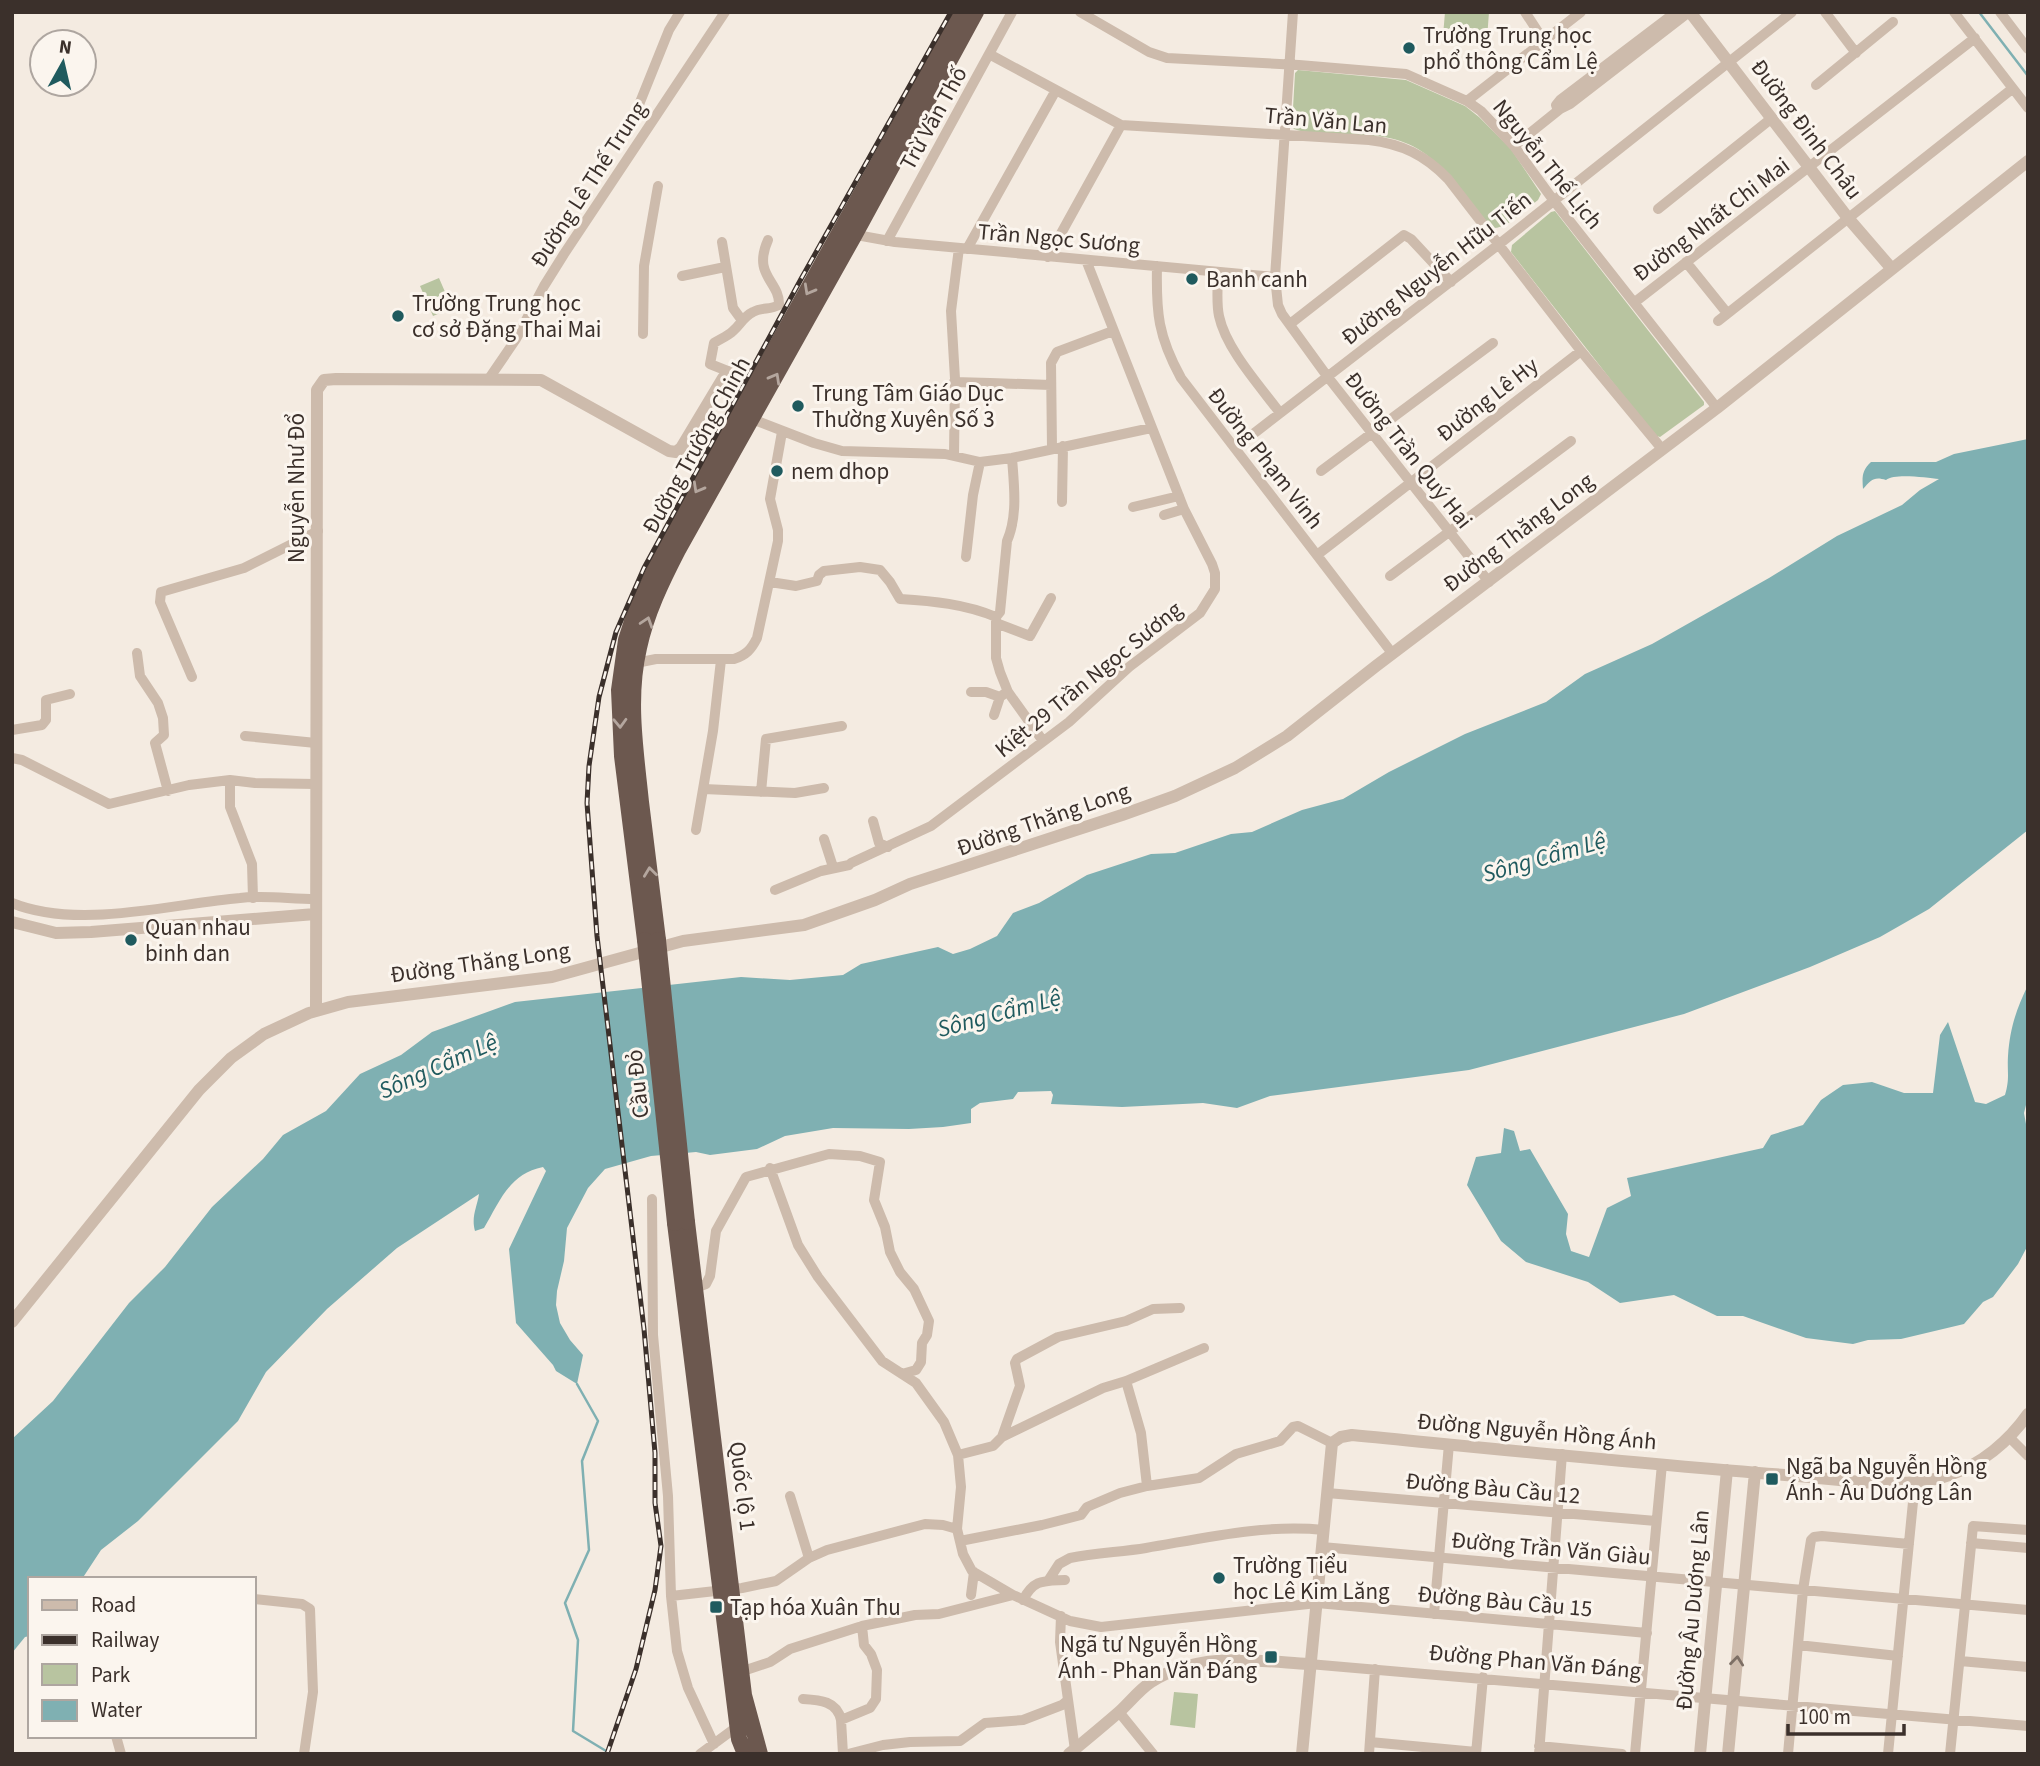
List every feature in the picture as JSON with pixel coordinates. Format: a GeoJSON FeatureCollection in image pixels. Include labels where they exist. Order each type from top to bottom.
{"type":"FeatureCollection","features":[{"type":"Feature","properties":{"kind":"highway","name":"Đường Trường Chinh"},"geometry":{"type":"LineString","coordinates":[[651,940],[633,691],[645,625],[666,573],[752,419],[962,12]]}},
{"type":"Feature","properties":{"kind":"highway","name":"Đường Trường Chinh"},"geometry":{"type":"LineString","coordinates":[[651,940],[621,730],[619,690],[626,640],[645,588],[665,546],[756,383],[848,233],[976,12]]}},
{"type":"Feature","properties":{"kind":"highway","name":"Cầu Đỏ"},"geometry":{"type":"LineString","coordinates":[[651,940],[681,1222]]}},
{"type":"Feature","properties":{"kind":"highway","name":"Quốc lộ 1"},"geometry":{"type":"LineString","coordinates":[[681,1222],[695,1288],[727,1590],[739,1743]]}},
{"type":"Feature","properties":{"kind":"highway","name":"Quốc lộ 1"},"geometry":{"type":"LineString","coordinates":[[681,1222],[727,1590],[743,1671],[744,1695],[760,1754]]}},
{"type":"Feature","properties":{"kind":"street"},"geometry":{"type":"LineString","coordinates":[[628,132],[669,30],[680,12]]}},
{"type":"Feature","properties":{"kind":"street","name":"Đường Lê Thế Trung"},"geometry":{"type":"LineString","coordinates":[[488,380],[516,339],[564,254],[725,12]]}},
{"type":"Feature","properties":{"kind":"street","name":"Trừ Văn Thố"},"geometry":{"type":"LineString","coordinates":[[887,241],[1012,12]]}},
{"type":"Feature","properties":{"kind":"street","name":"Đường Trần Quý Hai"},"geometry":{"type":"LineString","coordinates":[[1293,12],[1275,277],[1278,305],[1327,376],[1489,582]]}},
{"type":"Feature","properties":{"kind":"street"},"geometry":{"type":"LineString","coordinates":[[1525,12],[1544,41]]}},
{"type":"Feature","properties":{"kind":"street"},"geometry":{"type":"LineString","coordinates":[[1468,101],[1581,12]]}},
{"type":"Feature","properties":{"kind":"street"},"geometry":{"type":"LineString","coordinates":[[1560,109],[1556,105],[1558,102],[1676,12]]}},
{"type":"Feature","properties":{"kind":"street"},"geometry":{"type":"LineString","coordinates":[[1514,146],[1689,12]]}},
{"type":"Feature","properties":{"kind":"street","name":"Đường Đinh Châu"},"geometry":{"type":"LineString","coordinates":[[1689,12],[1848,218],[1892,269]]}},
{"type":"Feature","properties":{"kind":"street","name":"Đường Nguyễn Hữu Tiến"},"geometry":{"type":"LineString","coordinates":[[1235,448],[1498,246],[1792,12]]}},
{"type":"Feature","properties":{"kind":"street"},"geometry":{"type":"LineString","coordinates":[[1825,12],[1856,53]]}},
{"type":"Feature","properties":{"kind":"street"},"geometry":{"type":"LineString","coordinates":[[1955,12],[2028,108]]}},
{"type":"Feature","properties":{"kind":"street","name":"Nguyễn Thế Lịch"},"geometry":{"type":"LineString","coordinates":[[1083,13],[1167,58],[1289,64],[1406,74],[1468,101],[1514,146],[1717,408]]}},
{"type":"Feature","properties":{"kind":"street"},"geometry":{"type":"LineString","coordinates":[[2005,14],[2028,49]]}},
{"type":"Feature","properties":{"kind":"street"},"geometry":{"type":"LineString","coordinates":[[1816,85],[1894,22]]}},
{"type":"Feature","properties":{"kind":"street","name":"Đường Nhất Chi Mai"},"geometry":{"type":"LineString","coordinates":[[1635,302],[1975,38]]}},
{"type":"Feature","properties":{"kind":"street","name":"Trần Văn Lan"},"geometry":{"type":"LineString","coordinates":[[989,54],[1121,125],[1387,142],[1416,153],[1436,167],[1448,180],[1661,449]]}},
{"type":"Feature","properties":{"kind":"street"},"geometry":{"type":"LineString","coordinates":[[1718,321],[2012,89]]}},
{"type":"Feature","properties":{"kind":"street"},"geometry":{"type":"LineString","coordinates":[[954,455],[951,311],[963,249],[1056,90]]}},
{"type":"Feature","properties":{"kind":"street"},"geometry":{"type":"LineString","coordinates":[[1658,209],[1772,118]]}},
{"type":"Feature","properties":{"kind":"street"},"geometry":{"type":"LineString","coordinates":[[1048,257],[1121,125]]}},
{"type":"Feature","properties":{"kind":"street","name":"Đường Thăng Long"},"geometry":{"type":"LineString","coordinates":[[12,1322],[199,1090],[231,1058],[264,1034],[316,1011],[359,1000],[552,977],[683,941],[804,925],[875,900],[910,884],[1122,815],[1208,781],[1254,758],[1287,736],[1392,653],[1717,408],[2028,160]]}},
{"type":"Feature","properties":{"kind":"street"},"geometry":{"type":"LineString","coordinates":[[643,334],[644,266],[658,186]]}},
{"type":"Feature","properties":{"kind":"street","name":"Trần Ngọc Sương"},"geometry":{"type":"LineString","coordinates":[[848,233],[887,241],[963,249],[1275,277]]}},
{"type":"Feature","properties":{"kind":"street"},"geometry":{"type":"LineString","coordinates":[[1290,324],[1404,235],[1418,245],[1451,282]]}},
{"type":"Feature","properties":{"kind":"street"},"geometry":{"type":"LineString","coordinates":[[756,383],[739,373],[712,366],[710,357],[714,344],[735,330],[741,319],[762,308],[772,309],[779,305],[780,300],[766,276],[763,262],[762,252],[768,240]]}},
{"type":"Feature","properties":{"kind":"street"},"geometry":{"type":"LineString","coordinates":[[722,242],[733,308],[741,319]]}},
{"type":"Feature","properties":{"kind":"street","name":"Kiệt 29 Trần Ngọc Sương"},"geometry":{"type":"LineString","coordinates":[[775,890],[833,867],[850,864],[931,826],[1069,722],[1129,667],[1200,613],[1215,589],[1215,573],[1184,509],[1086,260]]}},
{"type":"Feature","properties":{"kind":"street"},"geometry":{"type":"LineString","coordinates":[[1686,262],[1727,313]]}},
{"type":"Feature","properties":{"kind":"street"},"geometry":{"type":"LineString","coordinates":[[682,276],[725,267]]}},
{"type":"Feature","properties":{"kind":"street","name":"Đường Phạm Vinh"},"geometry":{"type":"LineString","coordinates":[[1157,267],[1158,319],[1166,347],[1192,394],[1392,653]]}},
{"type":"Feature","properties":{"kind":"street"},"geometry":{"type":"LineString","coordinates":[[1218,272],[1219,315],[1223,329],[1280,413]]}},
{"type":"Feature","properties":{"kind":"street"},"geometry":{"type":"LineString","coordinates":[[1062,502],[1051,363],[1057,352],[1112,331]]}},
{"type":"Feature","properties":{"kind":"street"},"geometry":{"type":"LineString","coordinates":[[1321,471],[1493,343]]}},
{"type":"Feature","properties":{"kind":"street","name":"Đường Lê Hy"},"geometry":{"type":"LineString","coordinates":[[1317,555],[1581,351]]}},
{"type":"Feature","properties":{"kind":"street","name":"Nguyễn Như Đổ"},"geometry":{"type":"LineString","coordinates":[[316,1011],[317,390],[324,380],[541,380],[669,451],[676,452],[681,448],[713,392],[730,372]]}},
{"type":"Feature","properties":{"kind":"street"},"geometry":{"type":"LineString","coordinates":[[954,382],[1051,385]]}},
{"type":"Feature","properties":{"kind":"street"},"geometry":{"type":"LineString","coordinates":[[990,383],[990,398]]}},
{"type":"Feature","properties":{"kind":"street"},"geometry":{"type":"LineString","coordinates":[[752,419],[782,432],[842,450],[954,455],[981,462],[1012,458],[1151,428]]}},
{"type":"Feature","properties":{"kind":"street"},"geometry":{"type":"LineString","coordinates":[[636,663],[656,659],[720,660],[746,655],[752,648],[757,638],[770,582],[778,530],[770,499],[782,432]]}},
{"type":"Feature","properties":{"kind":"street"},"geometry":{"type":"LineString","coordinates":[[1390,576],[1571,441]]}},
{"type":"Feature","properties":{"kind":"street"},"geometry":{"type":"LineString","coordinates":[[1012,458],[1013,519],[1007,541],[1000,612],[996,620],[996,658],[1004,694],[1043,741]]}},
{"type":"Feature","properties":{"kind":"street"},"geometry":{"type":"LineString","coordinates":[[966,557],[973,495],[981,462]]}},
{"type":"Feature","properties":{"kind":"street"},"geometry":{"type":"LineString","coordinates":[[1133,507],[1179,496]]}},
{"type":"Feature","properties":{"kind":"street"},"geometry":{"type":"LineString","coordinates":[[1164,515],[1184,509]]}},
{"type":"Feature","properties":{"kind":"street"},"geometry":{"type":"LineString","coordinates":[[192,677],[160,602],[161,592],[244,568],[318,531]]}},
{"type":"Feature","properties":{"kind":"street"},"geometry":{"type":"LineString","coordinates":[[770,582],[802,586],[817,580],[824,570],[872,567],[884,574],[900,599],[977,609],[1030,636],[1051,598]]}},
{"type":"Feature","properties":{"kind":"street"},"geometry":{"type":"LineString","coordinates":[[137,653],[140,676],[158,703],[163,718],[164,735],[155,743],[167,791]]}},
{"type":"Feature","properties":{"kind":"street"},"geometry":{"type":"LineString","coordinates":[[696,830],[704,789],[720,660]]}},
{"type":"Feature","properties":{"kind":"street"},"geometry":{"type":"LineString","coordinates":[[971,692],[1004,694]]}},
{"type":"Feature","properties":{"kind":"street"},"geometry":{"type":"LineString","coordinates":[[12,730],[42,725],[46,720],[46,700],[70,694]]}},
{"type":"Feature","properties":{"kind":"street"},"geometry":{"type":"LineString","coordinates":[[994,715],[1004,694]]}},
{"type":"Feature","properties":{"kind":"street"},"geometry":{"type":"LineString","coordinates":[[761,792],[766,739],[842,726]]}},
{"type":"Feature","properties":{"kind":"street"},"geometry":{"type":"LineString","coordinates":[[245,736],[316,743]]}},
{"type":"Feature","properties":{"kind":"street"},"geometry":{"type":"LineString","coordinates":[[12,758],[22,760],[109,804],[230,780],[316,784]]}},
{"type":"Feature","properties":{"kind":"street"},"geometry":{"type":"LineString","coordinates":[[230,780],[230,807],[252,864],[253,898]]}},
{"type":"Feature","properties":{"kind":"street"},"geometry":{"type":"LineString","coordinates":[[704,789],[795,793],[824,788]]}},
{"type":"Feature","properties":{"kind":"street"},"geometry":{"type":"LineString","coordinates":[[873,821],[880,843],[888,847]]}},
{"type":"Feature","properties":{"kind":"street"},"geometry":{"type":"LineString","coordinates":[[824,839],[833,867]]}},
{"type":"Feature","properties":{"kind":"street"},"geometry":{"type":"LineString","coordinates":[[12,904],[39,912],[87,915],[253,898],[315,899]]}},
{"type":"Feature","properties":{"kind":"street"},"geometry":{"type":"LineString","coordinates":[[12,922],[57,933],[315,914]]}},
{"type":"Feature","properties":{"kind":"street"},"geometry":{"type":"LineString","coordinates":[[695,1288],[706,1284],[710,1276],[716,1231],[738,1187],[746,1177],[770,1168],[829,1154],[860,1156],[880,1162],[874,1200],[885,1227],[890,1252],[900,1272],[914,1289],[929,1321],[927,1335],[922,1343],[921,1362],[916,1370],[902,1374]]}},
{"type":"Feature","properties":{"kind":"street"},"geometry":{"type":"LineString","coordinates":[[770,1168],[798,1245],[818,1277],[882,1361],[916,1382],[944,1422],[958,1455],[961,1487],[957,1529],[963,1554],[974,1573],[971,1595]]}},
{"type":"Feature","properties":{"kind":"street"},"geometry":{"type":"LineString","coordinates":[[652,1199],[653,1335],[668,1496],[671,1596],[681,1668],[714,1744]]}},
{"type":"Feature","properties":{"kind":"street"},"geometry":{"type":"LineString","coordinates":[[1002,1437],[1020,1386],[1014,1363],[1017,1359],[1058,1337],[1126,1321],[1153,1309],[1180,1308]]}},
{"type":"Feature","properties":{"kind":"street"},"geometry":{"type":"LineString","coordinates":[[958,1455],[993,1446],[1002,1437],[1080,1399],[1204,1348]]}},
{"type":"Feature","properties":{"kind":"street"},"geometry":{"type":"LineString","coordinates":[[1126,1381],[1142,1441],[1147,1486]]}},
{"type":"Feature","properties":{"kind":"street","name":"Đường Nguyễn Hồng Ánh"},"geometry":{"type":"LineString","coordinates":[[1332,1443],[1341,1437],[1352,1435],[1755,1472],[1915,1482],[1949,1475],[1969,1466],[2009,1437],[2028,1414]]}},
{"type":"Feature","properties":{"kind":"street"},"geometry":{"type":"LineString","coordinates":[[960,1541],[1081,1515],[1087,1507],[1101,1500],[1147,1486],[1199,1478],[1236,1454],[1280,1441],[1293,1427],[1298,1426],[1332,1443],[1302,1754]]}},
{"type":"Feature","properties":{"kind":"street"},"geometry":{"type":"LineString","coordinates":[[2009,1437],[2028,1455]]}},
{"type":"Feature","properties":{"kind":"street"},"geometry":{"type":"LineString","coordinates":[[1434,1614],[1449,1444]]}},
{"type":"Feature","properties":{"kind":"street"},"geometry":{"type":"LineString","coordinates":[[1562,1454],[1539,1750],[1622,1754]]}},
{"type":"Feature","properties":{"kind":"street"},"geometry":{"type":"LineString","coordinates":[[1635,1754],[1662,1464]]}},
{"type":"Feature","properties":{"kind":"street","name":"Đường Âu Dương Lân"},"geometry":{"type":"LineString","coordinates":[[1700,1754],[1727,1469]]}},
{"type":"Feature","properties":{"kind":"street"},"geometry":{"type":"LineString","coordinates":[[1728,1754],[1755,1472]]}},
{"type":"Feature","properties":{"kind":"street"},"geometry":{"type":"LineString","coordinates":[[1888,1754],[1915,1482]]}},
{"type":"Feature","properties":{"kind":"street","name":"Đường Bàu Cầu 12"},"geometry":{"type":"LineString","coordinates":[[1327,1493],[1656,1521]]}},
{"type":"Feature","properties":{"kind":"street"},"geometry":{"type":"LineString","coordinates":[[790,1496],[809,1558]]}},
{"type":"Feature","properties":{"kind":"street"},"geometry":{"type":"LineString","coordinates":[[671,1596],[776,1581],[809,1558],[846,1544],[925,1524],[957,1529]]}},
{"type":"Feature","properties":{"kind":"street"},"geometry":{"type":"LineString","coordinates":[[1950,1754],[1973,1526],[2028,1530]]}},
{"type":"Feature","properties":{"kind":"street"},"geometry":{"type":"LineString","coordinates":[[1048,1581],[1059,1564],[1070,1558],[1135,1550],[1244,1530],[1290,1527],[1324,1530]]}},
{"type":"Feature","properties":{"kind":"street"},"geometry":{"type":"LineString","coordinates":[[1788,1754],[1809,1545],[1814,1537],[1909,1544]]}},
{"type":"Feature","properties":{"kind":"street"},"geometry":{"type":"LineString","coordinates":[[1972,1543],[2028,1548]]}},
{"type":"Feature","properties":{"kind":"street","name":"Đường Trần Văn Giàu"},"geometry":{"type":"LineString","coordinates":[[1322,1547],[2028,1610]]}},
{"type":"Feature","properties":{"kind":"street","name":"Đường Bàu Cầu 15"},"geometry":{"type":"LineString","coordinates":[[974,1573],[1070,1621],[1101,1627],[1317,1604],[1647,1633]]}},
{"type":"Feature","properties":{"kind":"street"},"geometry":{"type":"LineString","coordinates":[[743,1671],[770,1662],[790,1649],[862,1626],[915,1615],[939,1614],[1018,1597],[1035,1583],[1065,1580]]}},
{"type":"Feature","properties":{"kind":"street"},"geometry":{"type":"LineString","coordinates":[[256,1598],[306,1605],[310,1609],[313,1692],[304,1754]]}},
{"type":"Feature","properties":{"kind":"street"},"geometry":{"type":"LineString","coordinates":[[1061,1616],[1060,1642],[1072,1752]]}},
{"type":"Feature","properties":{"kind":"street"},"geometry":{"type":"LineString","coordinates":[[841,1720],[870,1708],[876,1699],[877,1670],[864,1645],[862,1626]]}},
{"type":"Feature","properties":{"kind":"street"},"geometry":{"type":"LineString","coordinates":[[1798,1645],[1898,1656]]}},
{"type":"Feature","properties":{"kind":"street","name":"Đường Phan Văn Đáng"},"geometry":{"type":"LineString","coordinates":[[1072,1752],[1149,1684],[1184,1666],[1199,1662],[1236,1660],[1483,1677],[2028,1727]]}},
{"type":"Feature","properties":{"kind":"street"},"geometry":{"type":"LineString","coordinates":[[1960,1661],[2028,1667]]}},
{"type":"Feature","properties":{"kind":"street"},"geometry":{"type":"LineString","coordinates":[[1369,1754],[1375,1669]]}},
{"type":"Feature","properties":{"kind":"street"},"geometry":{"type":"LineString","coordinates":[[1370,1742],[1476,1753],[1483,1677]]}},
{"type":"Feature","properties":{"kind":"street"},"geometry":{"type":"LineString","coordinates":[[803,1699],[831,1703],[839,1711],[843,1754]]}},
{"type":"Feature","properties":{"kind":"street"},"geometry":{"type":"LineString","coordinates":[[848,1754],[883,1745],[960,1741],[985,1723],[1023,1720],[1062,1706],[1068,1700]]}},
{"type":"Feature","properties":{"kind":"street"},"geometry":{"type":"LineString","coordinates":[[1119,1712],[1153,1754]]}},
{"type":"Feature","properties":{"kind":"street"},"geometry":{"type":"LineString","coordinates":[[700,1754],[714,1744],[739,1743]]}},
{"type":"Feature","properties":{"kind":"green space"},"geometry":{"type":"Polygon","coordinates":[[[1445,12],[1489,12],[1487,39],[1443,36],[1445,12]]]}},
{"type":"Feature","properties":{"kind":"green space"},"geometry":{"type":"Polygon","coordinates":[[[1298,70],[1406,80],[1465,106],[1511,149],[1541,194],[1538,200],[1510,222],[1492,228],[1442,169],[1414,147],[1374,136],[1322,134],[1294,129],[1295,73],[1298,70]]]}},
{"type":"Feature","properties":{"kind":"green space"},"geometry":{"type":"Polygon","coordinates":[[[1555,211],[1704,402],[1704,405],[1660,437],[1654,435],[1511,252],[1512,245],[1555,211]]]}},
{"type":"Feature","properties":{"kind":"green space"},"geometry":{"type":"Polygon","coordinates":[[[439,278],[452,308],[433,316],[420,286],[439,278]]]}},
{"type":"Feature","properties":{"kind":"green space"},"geometry":{"type":"Polygon","coordinates":[[[1174,1692],[1198,1694],[1195,1728],[1170,1725],[1174,1692]]]}},
{"type":"Feature","properties":{"kind":"water","name":"Sông Cẩm Lệ"},"geometry":{"type":"Polygon","coordinates":[[[2028,439],[2028,830],[1929,909],[1880,937],[1810,967],[1684,1014],[1469,1070],[1270,1096],[1237,1108],[1203,1103],[1122,1107],[1051,1104],[1051,1091],[1018,1092],[1013,1099],[980,1103],[971,1109],[971,1123],[909,1129],[833,1128],[785,1136],[757,1149],[710,1155],[696,1152],[651,1156],[605,1169],[588,1188],[567,1228],[564,1261],[557,1291],[556,1305],[560,1323],[583,1355],[577,1384],[556,1371],[516,1323],[509,1249],[546,1171],[543,1167],[531,1171],[507,1190],[484,1228],[475,1231],[474,1226],[479,1194],[397,1248],[327,1309],[266,1372],[238,1421],[138,1521],[101,1550],[83,1577],[28,1577],[28,1636],[12,1653],[12,1439],[53,1401],[129,1303],[165,1267],[212,1207],[263,1159],[283,1135],[326,1111],[360,1074],[401,1055],[432,1032],[515,1002],[741,977],[790,980],[843,975],[861,964],[938,947],[953,954],[970,949],[997,936],[1013,913],[1039,903],[1087,875],[1151,854],[1175,853],[1231,834],[1252,832],[1302,810],[1343,799],[1389,772],[1465,734],[1546,702],[1585,674],[1652,644],[1837,536],[1902,505],[1939,479],[1904,476],[1876,479],[1863,489],[1863,474],[1871,462],[1936,462],[1954,454],[2028,439]]]}},
{"type":"Feature","properties":{"kind":"water"},"geometry":{"type":"Polygon","coordinates":[[[2028,985],[2028,1097],[2024,1113],[2028,1135],[2028,1245],[2018,1264],[1993,1297],[1983,1302],[1964,1324],[1901,1339],[1868,1340],[1853,1344],[1806,1338],[1743,1316],[1717,1316],[1674,1295],[1620,1303],[1588,1282],[1526,1262],[1501,1241],[1467,1185],[1476,1157],[1501,1153],[1504,1128],[1514,1131],[1520,1151],[1530,1149],[1568,1214],[1566,1234],[1571,1251],[1589,1257],[1607,1208],[1631,1196],[1627,1178],[1763,1148],[1771,1135],[1803,1125],[1821,1100],[1843,1085],[1872,1082],[1904,1093],[1933,1093],[1940,1035],[1948,1022],[1975,1102],[1986,1104],[2005,1095],[2012,1028],[2028,985]]]}},
{"type":"Feature","properties":{"kind":"waterway"},"geometry":{"type":"LineString","coordinates":[[1979,12],[2028,76]]}},
{"type":"Feature","properties":{"kind":"waterway"},"geometry":{"type":"LineString","coordinates":[[577,1384],[598,1421],[582,1461],[589,1550],[565,1603],[578,1640],[573,1731],[611,1754]]}},
{"type":"Feature","properties":{"kind":"railway"},"geometry":{"type":"LineString","coordinates":[[607,1754],[636,1669],[655,1590],[661,1546],[655,1503],[655,1453],[644,1329],[597,936],[587,803],[589,766],[599,697],[616,632],[644,568],[801,279],[951,12]]}},
{"type":"Feature","properties":{"kind":"place","name":"Trường Trung học phổ thông Cẩm Lệ"},"geometry":{"type":"Point","coordinates":[1409,48]}},
{"type":"Feature","properties":{"kind":"place","name":"Banh canh"},"geometry":{"type":"Point","coordinates":[1192,279]}},
{"type":"Feature","properties":{"kind":"place","name":"Trường Trung học cơ sở Đặng Thai Mai"},"geometry":{"type":"Point","coordinates":[398,316]}},
{"type":"Feature","properties":{"kind":"place","name":"Trung Tâm Giáo Dục Thường Xuyên Số 3"},"geometry":{"type":"Point","coordinates":[798,406]}},
{"type":"Feature","properties":{"kind":"place","name":"nem dhop"},"geometry":{"type":"Point","coordinates":[777,471]}},
{"type":"Feature","properties":{"kind":"place","name":"Quan nhau binh dan"},"geometry":{"type":"Point","coordinates":[131,940]}},
{"type":"Feature","properties":{"kind":"place","name":"Ngã ba Nguyễn Hồng Ánh - Âu Dương Lân"},"geometry":{"type":"Point","coordinates":[1772,1479]}},
{"type":"Feature","properties":{"kind":"place","name":"Trường Tiểu học Lê Kim Lăng"},"geometry":{"type":"Point","coordinates":[1219,1578]}},
{"type":"Feature","properties":{"kind":"place","name":"Tạp hóa Xuân Thu"},"geometry":{"type":"Point","coordinates":[716,1607]}},
{"type":"Feature","properties":{"kind":"place","name":"Ngã tư Nguyễn Hồng Ánh - Phan Văn Đáng"},"geometry":{"type":"Point","coordinates":[1271,1657]}}]}
